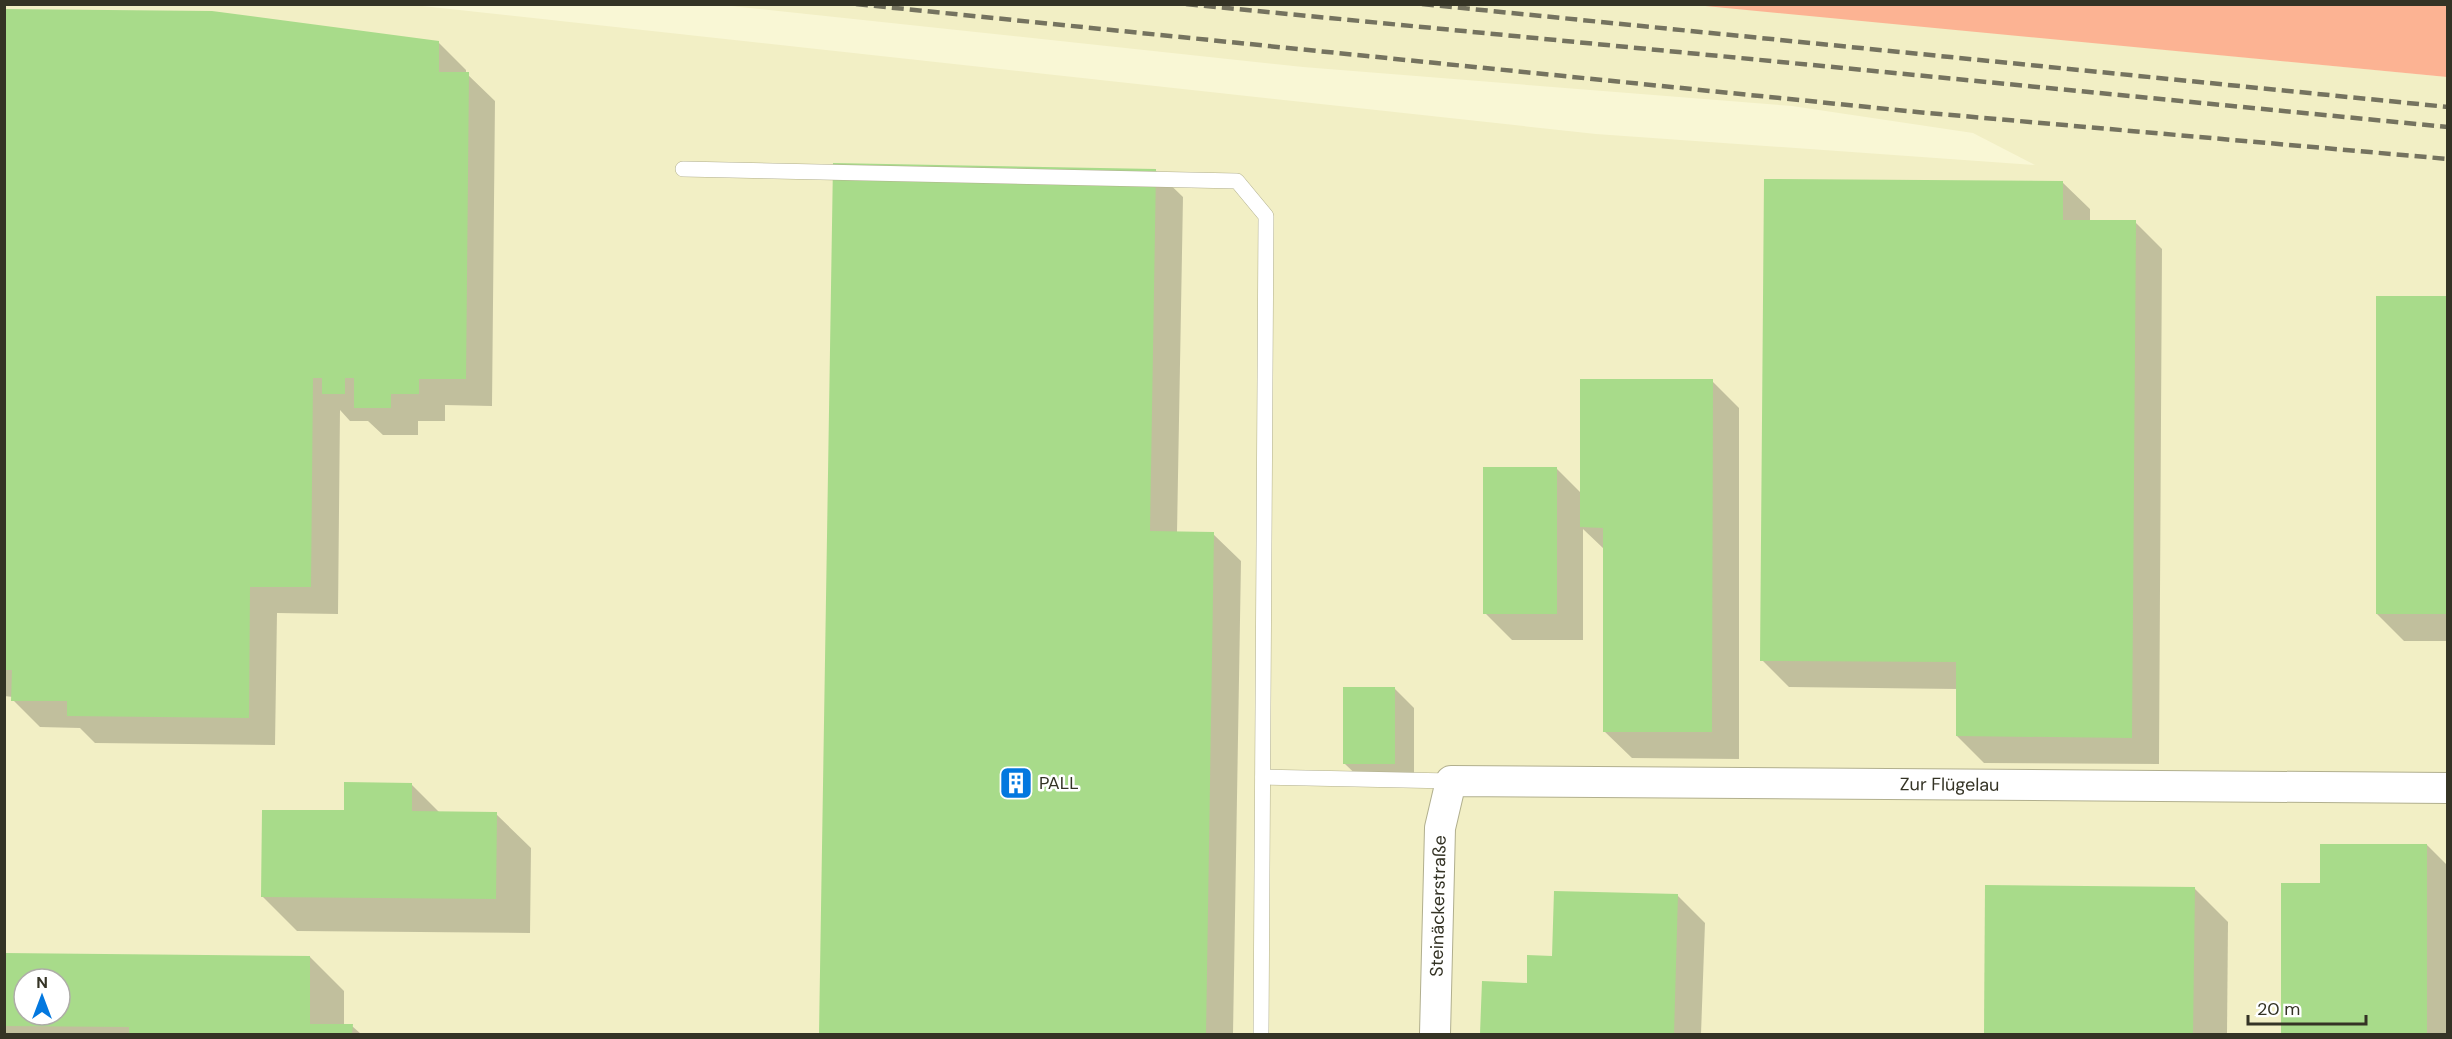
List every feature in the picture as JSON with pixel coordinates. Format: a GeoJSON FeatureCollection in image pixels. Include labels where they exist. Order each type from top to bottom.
{"type":"FeatureCollection","features":[{"type":"Feature","properties":{"kind":"street","name":"Zur Flügelau"},"geometry":{"type":"LineString","coordinates":[[1451,781],[2448,789]]}},
{"type":"Feature","properties":{"kind":"street","name":"Steinäckerstraße"},"geometry":{"type":"LineString","coordinates":[[1435,1035],[1440,828],[1451,781]]}},
{"type":"Feature","properties":{"kind":"lane"},"geometry":{"type":"LineString","coordinates":[[683,169],[1237,181],[1266,216],[1261,1035]]}},
{"type":"Feature","properties":{"kind":"lane"},"geometry":{"type":"LineString","coordinates":[[1263,777],[1451,781]]}},
{"type":"Feature","properties":{"kind":"shaded area"},"geometry":{"type":"Polygon","coordinates":[[[1699,4],[2447,77],[2447,1034],[5,1034],[5,5],[413,5],[1596,134],[2035,165],[1973,133],[1792,106],[1303,67],[722,5],[1699,4]]]}},
{"type":"Feature","properties":{"kind":"shaded area"},"geometry":{"type":"Polygon","coordinates":[[[1695,5],[2447,5],[2447,77],[1695,5]]]}},
{"type":"Feature","properties":{"kind":"building"},"geometry":{"type":"Polygon","coordinates":[[[4,9],[212,11],[439,41],[439,72],[469,72],[466,379],[419,379],[419,394],[391,394],[391,408],[354,408],[354,378],[345,378],[345,394],[322,394],[322,378],[313,378],[311,587],[250,587],[249,718],[67,716],[67,701],[11,701],[12,670],[4,670],[4,9]]]}},
{"type":"Feature","properties":{"kind":"building","name":"PALL"},"geometry":{"type":"Polygon","coordinates":[[[833,163],[1156,169],[1150,531],[1214,532],[1206,1034],[819,1034],[833,163]]]}},
{"type":"Feature","properties":{"kind":"building"},"geometry":{"type":"Polygon","coordinates":[[[1764,179],[2063,181],[2063,220],[2136,220],[2132,738],[1956,736],[1956,662],[1760,661],[1764,179]]]}},
{"type":"Feature","properties":{"kind":"building"},"geometry":{"type":"Polygon","coordinates":[[[2376,296],[2448,296],[2448,614],[2376,614],[2376,296]]]}},
{"type":"Feature","properties":{"kind":"building"},"geometry":{"type":"Polygon","coordinates":[[[1580,379],[1713,379],[1712,732],[1603,732],[1603,528],[1580,527],[1580,379]]]}},
{"type":"Feature","properties":{"kind":"building"},"geometry":{"type":"Polygon","coordinates":[[[1483,467],[1557,467],[1557,614],[1483,614],[1483,467]]]}},
{"type":"Feature","properties":{"kind":"building"},"geometry":{"type":"Polygon","coordinates":[[[1343,687],[1395,687],[1395,764],[1343,764],[1343,687]]]}},
{"type":"Feature","properties":{"kind":"building"},"geometry":{"type":"Polygon","coordinates":[[[344,782],[412,783],[412,811],[497,812],[496,899],[261,897],[262,810],[344,810],[344,782]]]}},
{"type":"Feature","properties":{"kind":"building"},"geometry":{"type":"Polygon","coordinates":[[[2320,844],[2427,844],[2427,1034],[2281,1034],[2281,883],[2320,883],[2320,844]]]}},
{"type":"Feature","properties":{"kind":"building"},"geometry":{"type":"Polygon","coordinates":[[[1985,885],[2195,887],[2193,1034],[1984,1034],[1985,885]]]}},
{"type":"Feature","properties":{"kind":"building"},"geometry":{"type":"Polygon","coordinates":[[[1554,891],[1678,894],[1674,1034],[1480,1034],[1482,981],[1527,983],[1527,955],[1552,956],[1554,891]]]}},
{"type":"Feature","properties":{"kind":"building"},"geometry":{"type":"Polygon","coordinates":[[[4,953],[310,956],[310,1024],[353,1024],[352,1034],[129,1034],[129,1027],[72,1027],[72,967],[12,967],[12,1026],[4,1026],[4,953]]]}},
{"type":"Feature","properties":{"kind":"railway"},"geometry":{"type":"LineString","coordinates":[[856,4],[1917,112],[2448,159]]}},
{"type":"Feature","properties":{"kind":"railway"},"geometry":{"type":"LineString","coordinates":[[1186,4],[2448,127]]}},
{"type":"Feature","properties":{"kind":"railway"},"geometry":{"type":"LineString","coordinates":[[1422,4],[2448,107]]}},
{"type":"Feature","properties":{"kind":"place","name":"PALL"},"geometry":{"type":"Point","coordinates":[1016,783]}}]}
